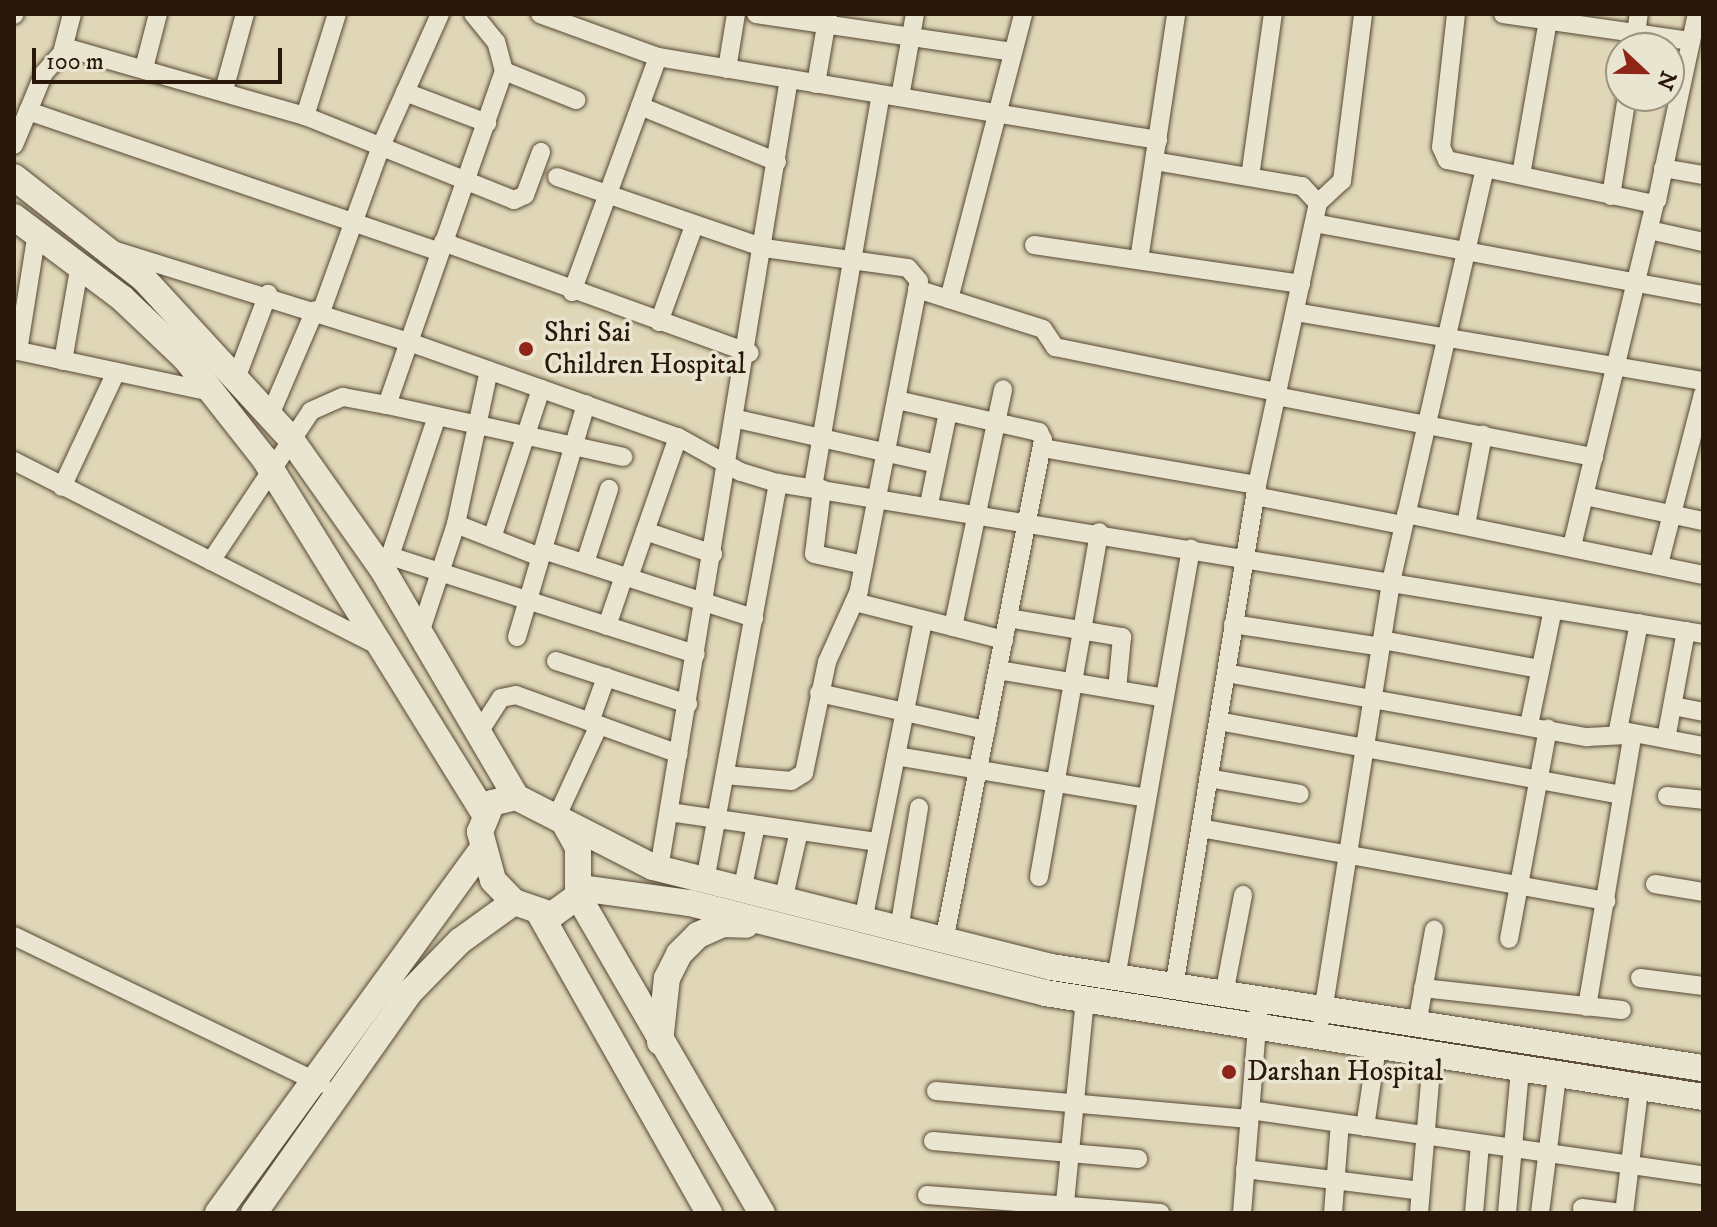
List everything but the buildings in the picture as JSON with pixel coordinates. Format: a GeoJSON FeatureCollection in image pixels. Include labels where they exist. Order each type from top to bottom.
{"type":"FeatureCollection","features":[{"type":"Feature","properties":{"kind":"main road"},"geometry":{"type":"LineString","coordinates":[[14,177],[109,249],[206,339],[290,438],[388,564],[421,630],[516,797]]}},
{"type":"Feature","properties":{"kind":"main road"},"geometry":{"type":"LineString","coordinates":[[14,217],[80,264],[186,359],[270,466],[484,813],[482,849],[493,880],[514,902],[540,914],[561,914],[579,892]]}},
{"type":"Feature","properties":{"kind":"main road"},"geometry":{"type":"LineString","coordinates":[[186,359],[206,339]]}},
{"type":"Feature","properties":{"kind":"main road"},"geometry":{"type":"LineString","coordinates":[[484,813],[501,798],[516,797],[659,869],[742,891],[784,914],[1085,1000],[1639,1090],[1703,1097]]}},
{"type":"Feature","properties":{"kind":"main road"},"geometry":{"type":"LineString","coordinates":[[561,820],[578,847],[579,892],[660,1042],[762,1213]]}},
{"type":"Feature","properties":{"kind":"main road"},"geometry":{"type":"LineString","coordinates":[[218,1213],[482,849]]}},
{"type":"Feature","properties":{"kind":"main road"},"geometry":{"type":"LineString","coordinates":[[579,892],[863,921],[1116,978],[1703,1068]]}},
{"type":"Feature","properties":{"kind":"main road"},"geometry":{"type":"LineString","coordinates":[[254,1213],[437,962],[514,902]]}},
{"type":"Feature","properties":{"kind":"main road"},"geometry":{"type":"LineString","coordinates":[[540,914],[709,1213]]}},
{"type":"Feature","properties":{"kind":"main road"},"geometry":{"type":"LineString","coordinates":[[660,1042],[667,978],[698,935],[723,924],[784,914]]}},
{"type":"Feature","properties":{"kind":"street"},"geometry":{"type":"LineString","coordinates":[[14,145],[28,111],[64,47],[72,14]]}},
{"type":"Feature","properties":{"kind":"street"},"geometry":{"type":"LineString","coordinates":[[144,68],[158,14]]}},
{"type":"Feature","properties":{"kind":"street"},"geometry":{"type":"LineString","coordinates":[[224,90],[245,14]]}},
{"type":"Feature","properties":{"kind":"street"},"geometry":{"type":"LineString","coordinates":[[305,116],[337,14]]}},
{"type":"Feature","properties":{"kind":"street"},"geometry":{"type":"LineString","coordinates":[[270,415],[318,311],[381,146],[440,14]]}},
{"type":"Feature","properties":{"kind":"street"},"geometry":{"type":"LineString","coordinates":[[540,14],[658,57],[1158,140]]}},
{"type":"Feature","properties":{"kind":"street"},"geometry":{"type":"LineString","coordinates":[[727,69],[736,14]]}},
{"type":"Feature","properties":{"kind":"street"},"geometry":{"type":"LineString","coordinates":[[756,14],[827,19],[1012,52]]}},
{"type":"Feature","properties":{"kind":"street"},"geometry":{"type":"LineString","coordinates":[[900,97],[915,14]]}},
{"type":"Feature","properties":{"kind":"street"},"geometry":{"type":"LineString","coordinates":[[949,299],[995,111],[1023,14]]}},
{"type":"Feature","properties":{"kind":"street"},"geometry":{"type":"LineString","coordinates":[[1139,260],[1176,14]]}},
{"type":"Feature","properties":{"kind":"street"},"geometry":{"type":"LineString","coordinates":[[1250,177],[1273,14]]}},
{"type":"Feature","properties":{"kind":"street"},"geometry":{"type":"LineString","coordinates":[[1174,987],[1256,491],[1318,203],[1342,181],[1363,14]]}},
{"type":"Feature","properties":{"kind":"street"},"geometry":{"type":"LineString","coordinates":[[1456,14],[1441,154],[1485,169],[1655,203]]}},
{"type":"Feature","properties":{"kind":"street"},"geometry":{"type":"LineString","coordinates":[[1503,14],[1548,17],[1637,32]]}},
{"type":"Feature","properties":{"kind":"street"},"geometry":{"type":"LineString","coordinates":[[1572,546],[1638,281],[1697,14]]}},
{"type":"Feature","properties":{"kind":"street"},"geometry":{"type":"LineString","coordinates":[[387,405],[504,71],[496,42],[471,15]]}},
{"type":"Feature","properties":{"kind":"street"},"geometry":{"type":"LineString","coordinates":[[1521,175],[1548,17]]}},
{"type":"Feature","properties":{"kind":"street"},"geometry":{"type":"LineString","coordinates":[[816,84],[827,19]]}},
{"type":"Feature","properties":{"kind":"street"},"geometry":{"type":"LineString","coordinates":[[1685,40],[1691,41]]}},
{"type":"Feature","properties":{"kind":"street"},"geometry":{"type":"LineString","coordinates":[[64,47],[224,90],[305,116],[520,200],[541,152]]}},
{"type":"Feature","properties":{"kind":"street"},"geometry":{"type":"LineString","coordinates":[[572,292],[658,57]]}},
{"type":"Feature","properties":{"kind":"street"},"geometry":{"type":"LineString","coordinates":[[504,71],[576,100]]}},
{"type":"Feature","properties":{"kind":"street"},"geometry":{"type":"LineString","coordinates":[[659,869],[749,353],[789,79]]}},
{"type":"Feature","properties":{"kind":"street"},"geometry":{"type":"LineString","coordinates":[[405,92],[487,123]]}},
{"type":"Feature","properties":{"kind":"street"},"geometry":{"type":"LineString","coordinates":[[864,565],[814,554],[822,434],[881,95]]}},
{"type":"Feature","properties":{"kind":"street"},"geometry":{"type":"LineString","coordinates":[[640,106],[777,162]]}},
{"type":"Feature","properties":{"kind":"street"},"geometry":{"type":"LineString","coordinates":[[28,111],[441,247],[749,353]]}},
{"type":"Feature","properties":{"kind":"street"},"geometry":{"type":"LineString","coordinates":[[1611,196],[1624,112]]}},
{"type":"Feature","properties":{"kind":"street"},"geometry":{"type":"LineString","coordinates":[[1154,161],[1302,186],[1318,203]]}},
{"type":"Feature","properties":{"kind":"street"},"geometry":{"type":"LineString","coordinates":[[1663,168],[1703,175]]}},
{"type":"Feature","properties":{"kind":"street"},"geometry":{"type":"LineString","coordinates":[[1318,1039],[1391,582],[1485,169]]}},
{"type":"Feature","properties":{"kind":"street"},"geometry":{"type":"LineString","coordinates":[[557,177],[607,197],[764,248],[908,268],[917,289],[864,565],[855,602],[819,693],[801,778],[726,775]]}},
{"type":"Feature","properties":{"kind":"street"},"geometry":{"type":"LineString","coordinates":[[1314,223],[1703,295]]}},
{"type":"Feature","properties":{"kind":"street"},"geometry":{"type":"LineString","coordinates":[[659,322],[694,226]]}},
{"type":"Feature","properties":{"kind":"street"},"geometry":{"type":"LineString","coordinates":[[1649,230],[1703,242]]}},
{"type":"Feature","properties":{"kind":"street"},"geometry":{"type":"LineString","coordinates":[[37,233],[16,351],[212,392]]}},
{"type":"Feature","properties":{"kind":"street"},"geometry":{"type":"LineString","coordinates":[[1034,245],[1301,284]]}},
{"type":"Feature","properties":{"kind":"street"},"geometry":{"type":"LineString","coordinates":[[109,249],[268,294],[409,342],[678,437],[729,465],[778,483],[929,504],[1694,632],[1666,739]]}},
{"type":"Feature","properties":{"kind":"street"},"geometry":{"type":"LineString","coordinates":[[63,361],[80,264]]}},
{"type":"Feature","properties":{"kind":"street"},"geometry":{"type":"LineString","coordinates":[[917,289],[1043,329],[1055,347],[1594,457]]}},
{"type":"Feature","properties":{"kind":"street"},"geometry":{"type":"LineString","coordinates":[[237,376],[268,294]]}},
{"type":"Feature","properties":{"kind":"street"},"geometry":{"type":"LineString","coordinates":[[1295,312],[1703,381]]}},
{"type":"Feature","properties":{"kind":"street"},"geometry":{"type":"LineString","coordinates":[[421,630],[456,524],[489,370]]}},
{"type":"Feature","properties":{"kind":"street"},"geometry":{"type":"LineString","coordinates":[[62,487],[116,372]]}},
{"type":"Feature","properties":{"kind":"street"},"geometry":{"type":"LineString","coordinates":[[492,538],[541,389]]}},
{"type":"Feature","properties":{"kind":"street"},"geometry":{"type":"LineString","coordinates":[[953,627],[1003,389]]}},
{"type":"Feature","properties":{"kind":"street"},"geometry":{"type":"LineString","coordinates":[[1659,564],[1703,394]]}},
{"type":"Feature","properties":{"kind":"street"},"geometry":{"type":"LineString","coordinates":[[211,561],[270,466],[324,400],[387,405],[623,457]]}},
{"type":"Feature","properties":{"kind":"street"},"geometry":{"type":"LineString","coordinates":[[897,400],[1039,432],[1042,448],[944,941]]}},
{"type":"Feature","properties":{"kind":"street"},"geometry":{"type":"LineString","coordinates":[[517,637],[586,404]]}},
{"type":"Feature","properties":{"kind":"street"},"geometry":{"type":"LineString","coordinates":[[929,504],[948,412]]}},
{"type":"Feature","properties":{"kind":"street"},"geometry":{"type":"LineString","coordinates":[[437,416],[388,564],[442,574],[696,654]]}},
{"type":"Feature","properties":{"kind":"street"},"geometry":{"type":"LineString","coordinates":[[737,419],[822,434],[937,464]]}},
{"type":"Feature","properties":{"kind":"street"},"geometry":{"type":"LineString","coordinates":[[1466,525],[1483,435]]}},
{"type":"Feature","properties":{"kind":"street"},"geometry":{"type":"LineString","coordinates":[[607,626],[678,437]]}},
{"type":"Feature","properties":{"kind":"street"},"geometry":{"type":"LineString","coordinates":[[1042,448],[1404,519],[1466,525],[1703,575]]}},
{"type":"Feature","properties":{"kind":"street"},"geometry":{"type":"LineString","coordinates":[[14,461],[379,646]]}},
{"type":"Feature","properties":{"kind":"street"},"geometry":{"type":"LineString","coordinates":[[1684,464],[1703,469]]}},
{"type":"Feature","properties":{"kind":"street"},"geometry":{"type":"LineString","coordinates":[[705,881],[778,483]]}},
{"type":"Feature","properties":{"kind":"street"},"geometry":{"type":"LineString","coordinates":[[585,563],[609,489]]}},
{"type":"Feature","properties":{"kind":"street"},"geometry":{"type":"LineString","coordinates":[[1585,496],[1703,521]]}},
{"type":"Feature","properties":{"kind":"street"},"geometry":{"type":"LineString","coordinates":[[456,524],[492,538],[585,563],[754,618]]}},
{"type":"Feature","properties":{"kind":"street"},"geometry":{"type":"LineString","coordinates":[[645,531],[713,554]]}},
{"type":"Feature","properties":{"kind":"street"},"geometry":{"type":"LineString","coordinates":[[1039,877],[1099,532]]}},
{"type":"Feature","properties":{"kind":"street"},"geometry":{"type":"LineString","coordinates":[[1116,978],[1191,548]]}},
{"type":"Feature","properties":{"kind":"street"},"geometry":{"type":"LineString","coordinates":[[855,602],[1004,640]]}},
{"type":"Feature","properties":{"kind":"street"},"geometry":{"type":"LineString","coordinates":[[1529,725],[1553,609]]}},
{"type":"Feature","properties":{"kind":"street"},"geometry":{"type":"LineString","coordinates":[[1008,618],[1122,637],[1117,690]]}},
{"type":"Feature","properties":{"kind":"street"},"geometry":{"type":"LineString","coordinates":[[863,921],[923,620]]}},
{"type":"Feature","properties":{"kind":"street"},"geometry":{"type":"LineString","coordinates":[[1587,1007],[1622,795],[1639,623]]}},
{"type":"Feature","properties":{"kind":"street"},"geometry":{"type":"LineString","coordinates":[[1233,624],[1540,669]]}},
{"type":"Feature","properties":{"kind":"street"},"geometry":{"type":"LineString","coordinates":[[556,661],[688,704]]}},
{"type":"Feature","properties":{"kind":"street"},"geometry":{"type":"LineString","coordinates":[[998,670],[1165,698]]}},
{"type":"Feature","properties":{"kind":"street"},"geometry":{"type":"LineString","coordinates":[[1226,673],[1373,695],[1597,739],[1627,736],[1703,746]]}},
{"type":"Feature","properties":{"kind":"street"},"geometry":{"type":"LineString","coordinates":[[561,820],[606,677]]}},
{"type":"Feature","properties":{"kind":"street"},"geometry":{"type":"LineString","coordinates":[[819,693],[986,730]]}},
{"type":"Feature","properties":{"kind":"street"},"geometry":{"type":"LineString","coordinates":[[479,732],[507,694],[679,754]]}},
{"type":"Feature","properties":{"kind":"street"},"geometry":{"type":"LineString","coordinates":[[1673,706],[1703,712]]}},
{"type":"Feature","properties":{"kind":"street"},"geometry":{"type":"LineString","coordinates":[[1218,721],[1364,752],[1622,795]]}},
{"type":"Feature","properties":{"kind":"street"},"geometry":{"type":"LineString","coordinates":[[1509,939],[1548,729]]}},
{"type":"Feature","properties":{"kind":"street"},"geometry":{"type":"LineString","coordinates":[[896,756],[1147,798]]}},
{"type":"Feature","properties":{"kind":"street"},"geometry":{"type":"LineString","coordinates":[[1208,778],[1300,794]]}},
{"type":"Feature","properties":{"kind":"street"},"geometry":{"type":"LineString","coordinates":[[1667,796],[1703,800]]}},
{"type":"Feature","properties":{"kind":"street"},"geometry":{"type":"LineString","coordinates":[[899,930],[919,808]]}},
{"type":"Feature","properties":{"kind":"street"},"geometry":{"type":"LineString","coordinates":[[669,812],[878,842]]}},
{"type":"Feature","properties":{"kind":"street"},"geometry":{"type":"LineString","coordinates":[[742,891],[756,825]]}},
{"type":"Feature","properties":{"kind":"street"},"geometry":{"type":"LineString","coordinates":[[1200,828],[1606,901]]}},
{"type":"Feature","properties":{"kind":"street"},"geometry":{"type":"LineString","coordinates":[[784,914],[799,831]]}},
{"type":"Feature","properties":{"kind":"street"},"geometry":{"type":"LineString","coordinates":[[1655,884],[1703,892]]}},
{"type":"Feature","properties":{"kind":"street"},"geometry":{"type":"LineString","coordinates":[[1224,994],[1243,895]]}},
{"type":"Feature","properties":{"kind":"street"},"geometry":{"type":"LineString","coordinates":[[1417,1024],[1434,930]]}},
{"type":"Feature","properties":{"kind":"street"},"geometry":{"type":"LineString","coordinates":[[14,936],[313,1079],[339,1095]]}},
{"type":"Feature","properties":{"kind":"street"},"geometry":{"type":"LineString","coordinates":[[1640,978],[1703,986]]}},
{"type":"Feature","properties":{"kind":"street"},"geometry":{"type":"LineString","coordinates":[[1423,988],[1622,1010]]}},
{"type":"Feature","properties":{"kind":"street"},"geometry":{"type":"LineString","coordinates":[[1064,1209],[1085,1000]]}},
{"type":"Feature","properties":{"kind":"street"},"geometry":{"type":"LineString","coordinates":[[1242,1213],[1259,1000]]}},
{"type":"Feature","properties":{"kind":"street"},"geometry":{"type":"LineString","coordinates":[[1365,1127],[1377,1048]]}},
{"type":"Feature","properties":{"kind":"street"},"geometry":{"type":"LineString","coordinates":[[1419,1213],[1432,1057]]}},
{"type":"Feature","properties":{"kind":"street"},"geometry":{"type":"LineString","coordinates":[[1507,1213],[1520,1071]]}},
{"type":"Feature","properties":{"kind":"street"},"geometry":{"type":"LineString","coordinates":[[1540,1213],[1557,1077]]}},
{"type":"Feature","properties":{"kind":"street"},"geometry":{"type":"LineString","coordinates":[[1582,1208],[1623,1213],[1639,1090]]}},
{"type":"Feature","properties":{"kind":"street"},"geometry":{"type":"LineString","coordinates":[[936,1091],[1340,1123],[1703,1175]]}},
{"type":"Feature","properties":{"kind":"street"},"geometry":{"type":"LineString","coordinates":[[1333,1213],[1340,1123]]}},
{"type":"Feature","properties":{"kind":"street"},"geometry":{"type":"LineString","coordinates":[[933,1141],[1138,1159]]}},
{"type":"Feature","properties":{"kind":"street"},"geometry":{"type":"LineString","coordinates":[[1474,1213],[1480,1144]]}},
{"type":"Feature","properties":{"kind":"street"},"geometry":{"type":"LineString","coordinates":[[1245,1169],[1421,1191]]}},
{"type":"Feature","properties":{"kind":"street"},"geometry":{"type":"LineString","coordinates":[[927,1195],[1064,1209],[1160,1213]]}},
{"type":"Feature","properties":{"kind":"place","name":"Shri Sai Children Hospital"},"geometry":{"type":"Point","coordinates":[526,349]}},
{"type":"Feature","properties":{"kind":"place","name":"Darshan Hospital"},"geometry":{"type":"Point","coordinates":[1229,1072]}}]}
